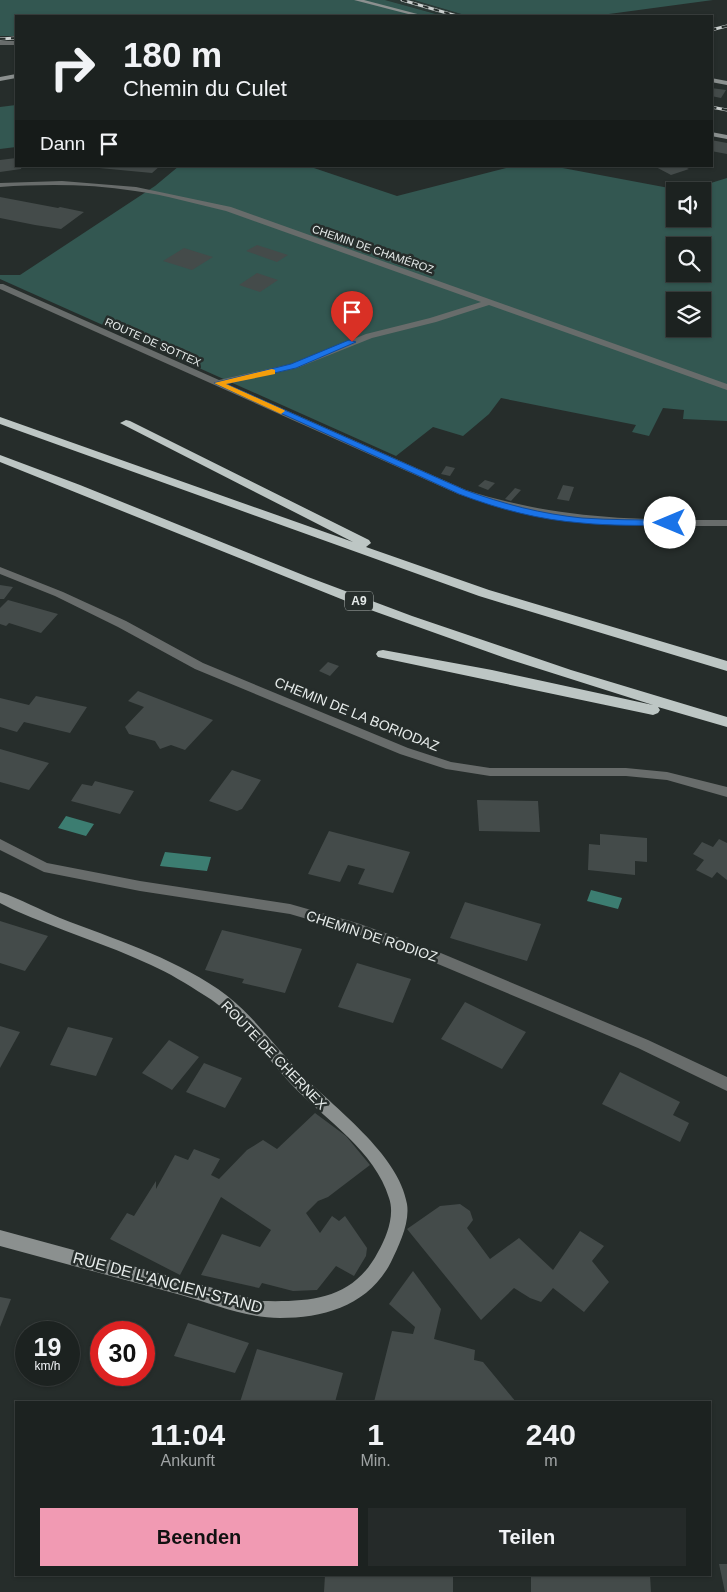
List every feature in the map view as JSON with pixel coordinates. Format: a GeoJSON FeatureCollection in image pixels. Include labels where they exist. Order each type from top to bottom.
{"type":"FeatureCollection","features":[{"type":"Feature","properties":{"kind":"highway"},"geometry":{"type":"LineString","coordinates":[[0,420],[422,572],[607,632],[727,666]]}},
{"type":"Feature","properties":{"kind":"highway"},"geometry":{"type":"LineString","coordinates":[[126,424],[422,572]]}},
{"type":"Feature","properties":{"kind":"highway","name":"A9"},"geometry":{"type":"LineString","coordinates":[[0,458],[301,579],[424,626],[583,680],[727,722]]}},
{"type":"Feature","properties":{"kind":"highway"},"geometry":{"type":"LineString","coordinates":[[382,654],[492,675],[727,726]]}},
{"type":"Feature","properties":{"kind":"street"},"geometry":{"type":"LineString","coordinates":[[357,0],[418,15]]}},
{"type":"Feature","properties":{"kind":"street"},"geometry":{"type":"LineString","coordinates":[[0,43],[15,43]]}},
{"type":"Feature","properties":{"kind":"street"},"geometry":{"type":"LineString","coordinates":[[0,79],[15,76]]}},
{"type":"Feature","properties":{"kind":"street"},"geometry":{"type":"LineString","coordinates":[[713,80],[727,83]]}},
{"type":"Feature","properties":{"kind":"street"},"geometry":{"type":"LineString","coordinates":[[713,134],[727,137]]}},
{"type":"Feature","properties":{"kind":"street","name":"CHEMIN DE CHAMÉROZ"},"geometry":{"type":"LineString","coordinates":[[0,184],[76,183],[124,187],[228,209],[727,387]]}},
{"type":"Feature","properties":{"kind":"street","name":"ROUTE DE SOTTEX"},"geometry":{"type":"LineString","coordinates":[[0,286],[487,502],[548,516],[583,521],[614,523],[727,523]]}},
{"type":"Feature","properties":{"kind":"street"},"geometry":{"type":"LineString","coordinates":[[218,383],[294,366],[369,336],[433,320],[489,302]]}},
{"type":"Feature","properties":{"kind":"street","name":"CHEMIN DE LA BORIODAZ"},"geometry":{"type":"LineString","coordinates":[[0,570],[59,594],[122,624],[199,666],[404,751],[450,766],[490,772],[626,772],[667,776],[727,792]]}},
{"type":"Feature","properties":{"kind":"street","name":"CHEMIN DE RODIOZ"},"geometry":{"type":"LineString","coordinates":[[0,844],[44,867],[140,886],[290,909],[357,928],[431,954],[626,1036],[727,1084]]}},
{"type":"Feature","properties":{"kind":"street","name":"ROUTE DE CHERNEX"},"geometry":{"type":"LineString","coordinates":[[0,897],[61,925],[154,960],[218,997],[262,1041],[300,1084],[360,1140],[386,1171],[398,1199],[398,1218],[393,1238]]}},
{"type":"Feature","properties":{"kind":"street","name":"RUE DE L'ANCIEN-STAND"},"geometry":{"type":"LineString","coordinates":[[0,1238],[261,1309],[291,1311],[316,1308],[361,1290],[377,1274],[393,1238]]}},
{"type":"Feature","properties":{"kind":"shaded area"},"geometry":{"type":"Polygon","coordinates":[[[0,0],[385,0],[439,15],[15,15],[15,36],[0,36],[0,0]]]}},
{"type":"Feature","properties":{"kind":"shaded area"},"geometry":{"type":"Polygon","coordinates":[[[385,0],[414,0],[465,15],[439,15],[385,0]]]}},
{"type":"Feature","properties":{"kind":"shaded area"},"geometry":{"type":"Polygon","coordinates":[[[414,0],[713,0],[601,15],[465,15],[414,0]]]}},
{"type":"Feature","properties":{"kind":"shaded area"},"geometry":{"type":"Polygon","coordinates":[[[15,105],[15,147],[0,149],[0,107],[15,105]]]}},
{"type":"Feature","properties":{"kind":"shaded area"},"geometry":{"type":"Polygon","coordinates":[[[178,167],[311,167],[397,196],[510,167],[557,167],[666,187],[666,227],[711,227],[711,183],[727,178],[727,421],[683,419],[684,410],[663,408],[649,436],[632,432],[636,425],[501,398],[489,414],[463,436],[433,427],[396,456],[0,279],[0,275],[20,275],[155,186],[178,167]]]}},
{"type":"Feature","properties":{"kind":"shaded area"},"geometry":{"type":"Polygon","coordinates":[[[66,816],[94,824],[86,836],[58,828],[66,816]]]}},
{"type":"Feature","properties":{"kind":"shaded area"},"geometry":{"type":"Polygon","coordinates":[[[165,852],[211,857],[207,871],[160,866],[165,852]]]}},
{"type":"Feature","properties":{"kind":"shaded area"},"geometry":{"type":"Polygon","coordinates":[[[591,890],[622,898],[618,909],[587,901],[591,890]]]}},
{"type":"Feature","properties":{"kind":"building"},"geometry":{"type":"Polygon","coordinates":[[[713,88],[726,90],[721,98],[713,96],[713,88]]]}},
{"type":"Feature","properties":{"kind":"building"},"geometry":{"type":"Polygon","coordinates":[[[713,140],[727,143],[727,154],[713,151],[713,140]]]}},
{"type":"Feature","properties":{"kind":"building"},"geometry":{"type":"Polygon","coordinates":[[[15,158],[15,167],[22,167],[21,169],[0,172],[0,160],[15,158]]]}},
{"type":"Feature","properties":{"kind":"building"},"geometry":{"type":"Polygon","coordinates":[[[89,167],[159,167],[152,173],[89,167]]]}},
{"type":"Feature","properties":{"kind":"building"},"geometry":{"type":"Polygon","coordinates":[[[656,167],[685,167],[689,169],[671,175],[656,167]]]}},
{"type":"Feature","properties":{"kind":"building"},"geometry":{"type":"Polygon","coordinates":[[[0,197],[84,212],[61,229],[35,225],[0,218],[0,197]]]}},
{"type":"Feature","properties":{"kind":"building"},"geometry":{"type":"Polygon","coordinates":[[[257,245],[288,255],[277,262],[246,251],[257,245]]]}},
{"type":"Feature","properties":{"kind":"building"},"geometry":{"type":"Polygon","coordinates":[[[184,248],[213,257],[192,270],[163,261],[184,248]]]}},
{"type":"Feature","properties":{"kind":"building"},"geometry":{"type":"Polygon","coordinates":[[[257,273],[278,280],[260,292],[239,285],[257,273]]]}},
{"type":"Feature","properties":{"kind":"building"},"geometry":{"type":"Polygon","coordinates":[[[446,466],[455,468],[450,476],[441,474],[446,466]]]}},
{"type":"Feature","properties":{"kind":"building"},"geometry":{"type":"Polygon","coordinates":[[[485,480],[495,483],[488,490],[478,486],[485,480]]]}},
{"type":"Feature","properties":{"kind":"building"},"geometry":{"type":"Polygon","coordinates":[[[563,485],[574,487],[569,501],[557,499],[563,485]]]}},
{"type":"Feature","properties":{"kind":"building"},"geometry":{"type":"Polygon","coordinates":[[[515,488],[521,490],[511,501],[505,499],[515,488]]]}},
{"type":"Feature","properties":{"kind":"building"},"geometry":{"type":"Polygon","coordinates":[[[0,585],[13,587],[4,599],[0,599],[0,585]]]}},
{"type":"Feature","properties":{"kind":"building"},"geometry":{"type":"Polygon","coordinates":[[[8,600],[58,614],[41,633],[9,623],[6,626],[0,624],[0,608],[8,600]]]}},
{"type":"Feature","properties":{"kind":"building"},"geometry":{"type":"Polygon","coordinates":[[[328,662],[339,666],[330,676],[319,671],[328,662]]]}},
{"type":"Feature","properties":{"kind":"building"},"geometry":{"type":"Polygon","coordinates":[[[138,691],[213,720],[185,750],[171,745],[160,749],[155,741],[129,734],[125,727],[144,707],[128,701],[138,691]]]}},
{"type":"Feature","properties":{"kind":"building"},"geometry":{"type":"Polygon","coordinates":[[[36,696],[87,707],[70,733],[24,722],[17,732],[0,727],[0,698],[29,705],[36,696]]]}},
{"type":"Feature","properties":{"kind":"building"},"geometry":{"type":"Polygon","coordinates":[[[0,749],[49,763],[29,790],[0,782],[0,749]]]}},
{"type":"Feature","properties":{"kind":"building"},"geometry":{"type":"Polygon","coordinates":[[[232,770],[261,780],[242,809],[237,811],[209,801],[232,770]]]}},
{"type":"Feature","properties":{"kind":"building"},"geometry":{"type":"Polygon","coordinates":[[[95,781],[134,791],[120,814],[71,801],[82,784],[92,786],[95,781]]]}},
{"type":"Feature","properties":{"kind":"building"},"geometry":{"type":"Polygon","coordinates":[[[477,800],[538,801],[540,832],[479,831],[477,800]]]}},
{"type":"Feature","properties":{"kind":"building"},"geometry":{"type":"Polygon","coordinates":[[[329,831],[410,852],[393,893],[358,884],[365,869],[348,865],[340,882],[308,874],[329,831]]]}},
{"type":"Feature","properties":{"kind":"building"},"geometry":{"type":"Polygon","coordinates":[[[600,834],[647,838],[647,862],[635,861],[635,875],[588,870],[589,844],[600,845],[600,834]]]}},
{"type":"Feature","properties":{"kind":"building"},"geometry":{"type":"Polygon","coordinates":[[[719,839],[727,843],[727,880],[717,872],[712,878],[696,870],[704,860],[693,854],[702,842],[713,847],[719,839]]]}},
{"type":"Feature","properties":{"kind":"building"},"geometry":{"type":"Polygon","coordinates":[[[465,902],[541,924],[527,961],[450,938],[465,902]]]}},
{"type":"Feature","properties":{"kind":"building"},"geometry":{"type":"Polygon","coordinates":[[[0,921],[48,936],[25,971],[0,963],[0,921]]]}},
{"type":"Feature","properties":{"kind":"building"},"geometry":{"type":"Polygon","coordinates":[[[222,930],[302,949],[285,993],[242,983],[244,979],[205,970],[222,930]]]}},
{"type":"Feature","properties":{"kind":"building"},"geometry":{"type":"Polygon","coordinates":[[[357,963],[411,979],[393,1023],[338,1007],[357,963]]]}},
{"type":"Feature","properties":{"kind":"building"},"geometry":{"type":"Polygon","coordinates":[[[465,1002],[526,1032],[502,1069],[441,1039],[465,1002]]]}},
{"type":"Feature","properties":{"kind":"building"},"geometry":{"type":"Polygon","coordinates":[[[0,1026],[20,1032],[0,1068],[0,1026]]]}},
{"type":"Feature","properties":{"kind":"building"},"geometry":{"type":"Polygon","coordinates":[[[68,1027],[113,1038],[96,1076],[50,1065],[68,1027]]]}},
{"type":"Feature","properties":{"kind":"building"},"geometry":{"type":"Polygon","coordinates":[[[169,1040],[199,1057],[172,1090],[142,1073],[169,1040]]]}},
{"type":"Feature","properties":{"kind":"building"},"geometry":{"type":"Polygon","coordinates":[[[204,1063],[242,1078],[225,1108],[186,1092],[204,1063]]]}},
{"type":"Feature","properties":{"kind":"building"},"geometry":{"type":"Polygon","coordinates":[[[620,1072],[680,1102],[673,1115],[689,1123],[680,1142],[602,1104],[620,1072]]]}},
{"type":"Feature","properties":{"kind":"building"},"geometry":{"type":"Polygon","coordinates":[[[315,1113],[346,1136],[370,1165],[328,1197],[318,1201],[306,1213],[320,1233],[332,1216],[339,1221],[345,1216],[367,1248],[366,1256],[354,1276],[336,1266],[317,1290],[293,1291],[262,1283],[259,1288],[201,1275],[222,1234],[260,1247],[271,1230],[221,1197],[180,1275],[110,1239],[127,1213],[134,1216],[156,1181],[156,1189],[175,1155],[188,1160],[194,1149],[220,1159],[211,1175],[219,1179],[247,1150],[263,1140],[277,1149],[315,1113]]]}},
{"type":"Feature","properties":{"kind":"building"},"geometry":{"type":"Polygon","coordinates":[[[460,1204],[470,1211],[473,1220],[467,1228],[490,1259],[519,1238],[553,1270],[580,1231],[604,1246],[592,1261],[609,1282],[584,1312],[553,1288],[541,1302],[530,1298],[514,1288],[481,1320],[407,1229],[440,1206],[460,1204]]]}},
{"type":"Feature","properties":{"kind":"building"},"geometry":{"type":"Polygon","coordinates":[[[413,1271],[441,1309],[434,1339],[475,1350],[474,1360],[483,1362],[515,1401],[374,1401],[392,1331],[413,1334],[415,1327],[389,1304],[413,1271]]]}},
{"type":"Feature","properties":{"kind":"building"},"geometry":{"type":"Polygon","coordinates":[[[0,1297],[11,1299],[0,1327],[0,1297]]]}},
{"type":"Feature","properties":{"kind":"building"},"geometry":{"type":"Polygon","coordinates":[[[188,1323],[249,1343],[235,1373],[174,1356],[188,1323]]]}},
{"type":"Feature","properties":{"kind":"building"},"geometry":{"type":"Polygon","coordinates":[[[257,1349],[343,1373],[335,1401],[240,1401],[257,1349]]]}},
{"type":"Feature","properties":{"kind":"building"},"geometry":{"type":"Polygon","coordinates":[[[719,1564],[727,1564],[727,1592],[725,1592],[719,1564]]]}},
{"type":"Feature","properties":{"kind":"building"},"geometry":{"type":"Polygon","coordinates":[[[325,1576],[453,1576],[453,1592],[324,1592],[325,1576]]]}},
{"type":"Feature","properties":{"kind":"building"},"geometry":{"type":"Polygon","coordinates":[[[531,1576],[650,1576],[651,1592],[531,1592],[531,1576]]]}},
{"type":"Feature","properties":{"kind":"railway"},"geometry":{"type":"LineString","coordinates":[[402,0],[454,15]]}},
{"type":"Feature","properties":{"kind":"railway"},"geometry":{"type":"LineString","coordinates":[[713,30],[727,26]]}},
{"type":"Feature","properties":{"kind":"railway"},"geometry":{"type":"LineString","coordinates":[[0,39],[15,38]]}},
{"type":"Feature","properties":{"kind":"railway"},"geometry":{"type":"LineString","coordinates":[[713,107],[727,110]]}},
{"type":"Feature","properties":{"kind":"slow traffic"},"geometry":{"type":"LineString","coordinates":[[272,372],[218,383],[281,411]]}},
{"type":"Feature","properties":{"kind":"route"},"geometry":{"type":"LineString","coordinates":[[352,342],[294,366],[218,383],[487,502],[548,516],[583,521],[670,523]]}}]}
